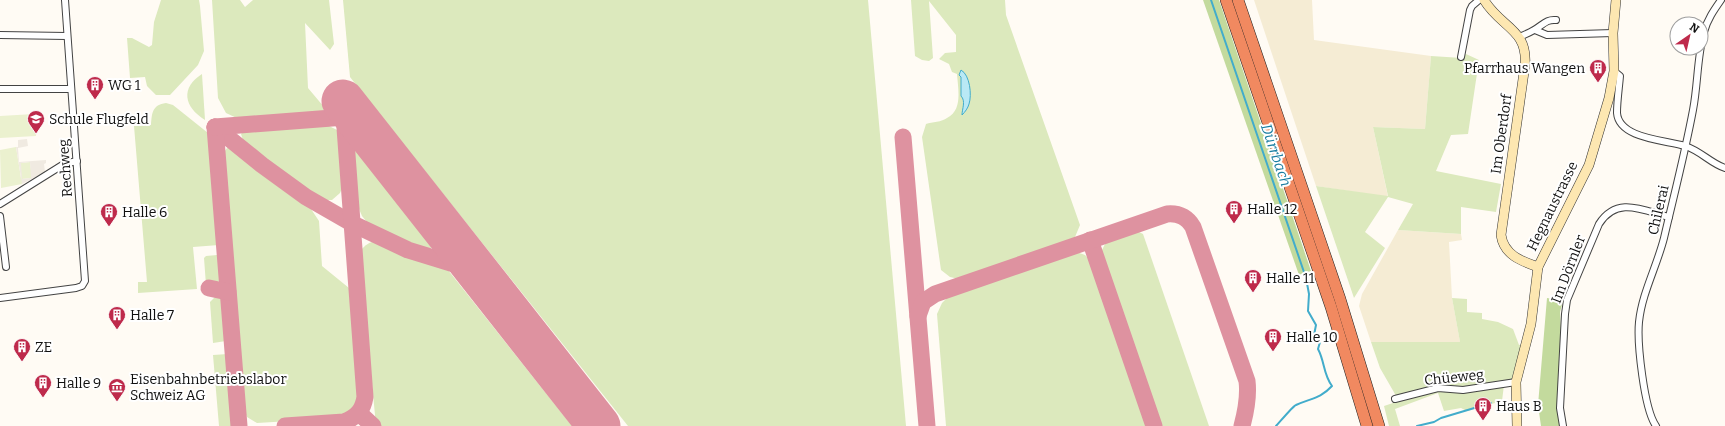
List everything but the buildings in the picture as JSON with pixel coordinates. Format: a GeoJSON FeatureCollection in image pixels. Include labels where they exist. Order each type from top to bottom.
{"type":"FeatureCollection","features":[{"type":"Feature","properties":{"kind":"highway"},"geometry":{"type":"LineString","coordinates":[[1226,0],[1332,313],[1367,426]]}},
{"type":"Feature","properties":{"kind":"highway"},"geometry":{"type":"LineString","coordinates":[[1238,0],[1337,292],[1379,426]]}},
{"type":"Feature","properties":{"kind":"street","name":"Rechweg"},"geometry":{"type":"LineString","coordinates":[[0,298],[76,288],[82,286],[85,280],[65,0]]}},
{"type":"Feature","properties":{"kind":"street"},"geometry":{"type":"LineString","coordinates":[[1461,58],[1470,10],[1479,0]]}},
{"type":"Feature","properties":{"kind":"street","name":"Im Oberdorf"},"geometry":{"type":"LineString","coordinates":[[1484,0],[1490,10],[1519,37],[1525,49],[1525,61],[1501,235],[1505,246],[1516,259],[1538,267]]}},
{"type":"Feature","properties":{"kind":"street","name":"Hegnaustrasse"},"geometry":{"type":"LineString","coordinates":[[1517,426],[1516,382],[1531,324],[1538,267],[1589,165],[1609,98],[1614,72],[1613,34],[1616,0]]}},
{"type":"Feature","properties":{"kind":"street","name":"Chilerai"},"geometry":{"type":"LineString","coordinates":[[1656,426],[1646,396],[1639,343],[1639,322],[1642,304],[1659,258],[1685,146],[1696,95],[1703,32],[1711,14],[1721,0]]}},
{"type":"Feature","properties":{"kind":"street"},"geometry":{"type":"LineString","coordinates":[[1519,37],[1535,30],[1550,19],[1556,20]]}},
{"type":"Feature","properties":{"kind":"street"},"geometry":{"type":"LineString","coordinates":[[1535,30],[1547,35],[1613,34]]}},
{"type":"Feature","properties":{"kind":"street"},"geometry":{"type":"LineString","coordinates":[[0,35],[67,36]]}},
{"type":"Feature","properties":{"kind":"street"},"geometry":{"type":"LineString","coordinates":[[1614,72],[1620,76],[1617,114],[1621,125],[1633,133],[1685,146],[1700,152],[1725,168]]}},
{"type":"Feature","properties":{"kind":"street"},"geometry":{"type":"LineString","coordinates":[[0,89],[71,89]]}},
{"type":"Feature","properties":{"kind":"street"},"geometry":{"type":"LineString","coordinates":[[0,204],[69,162],[77,161]]}},
{"type":"Feature","properties":{"kind":"street","name":"Im Dörnler"},"geometry":{"type":"LineString","coordinates":[[1563,426],[1560,408],[1564,314],[1567,300],[1599,224],[1604,215],[1622,206],[1669,217]]}},
{"type":"Feature","properties":{"kind":"street"},"geometry":{"type":"LineString","coordinates":[[0,216],[6,267]]}},
{"type":"Feature","properties":{"kind":"street","name":"Chüeweg"},"geometry":{"type":"LineString","coordinates":[[1395,399],[1438,388],[1463,390],[1516,382]]}},
{"type":"Feature","properties":{"kind":"shaded area"},"geometry":{"type":"Polygon","coordinates":[[[1254,0],[1312,0],[1314,40],[1431,56],[1425,129],[1373,127],[1388,197],[1316,186],[1254,0]]]}},
{"type":"Feature","properties":{"kind":"shaded area"},"geometry":{"type":"Polygon","coordinates":[[[27,139],[28,146],[18,148],[19,162],[46,160],[46,163],[44,164],[45,172],[22,184],[16,147],[18,147],[18,140],[27,139]],[[30,162],[21,163],[22,179],[31,178],[30,162]]]}},
{"type":"Feature","properties":{"kind":"shaded area"},"geometry":{"type":"Polygon","coordinates":[[[1398,230],[1461,234],[1462,240],[1449,242],[1452,298],[1460,342],[1371,342],[1359,306],[1362,294],[1398,230]]]}},
{"type":"Feature","properties":{"kind":"green space"},"geometry":{"type":"Polygon","coordinates":[[[161,0],[199,0],[200,6],[204,51],[198,65],[170,95],[156,95],[147,86],[145,77],[130,78],[127,38],[132,38],[149,47],[152,45],[154,22],[161,0]]]}},
{"type":"Feature","properties":{"kind":"green space"},"geometry":{"type":"Polygon","coordinates":[[[212,0],[240,0],[245,7],[253,0],[329,0],[334,44],[330,50],[305,23],[308,88],[324,107],[323,113],[241,120],[226,113],[218,98],[212,0]]]}},
{"type":"Feature","properties":{"kind":"green space"},"geometry":{"type":"Polygon","coordinates":[[[343,0],[868,0],[906,426],[628,426],[350,77],[343,0]]]}},
{"type":"Feature","properties":{"kind":"green space"},"geometry":{"type":"Polygon","coordinates":[[[911,0],[1005,0],[1006,15],[1080,225],[1075,237],[1063,245],[963,280],[950,277],[941,270],[922,137],[926,124],[945,119],[952,114],[957,105],[957,74],[952,72],[949,64],[939,59],[945,53],[956,52],[956,35],[929,1],[933,58],[929,61],[922,60],[915,56],[911,0]]]}},
{"type":"Feature","properties":{"kind":"green space"},"geometry":{"type":"Polygon","coordinates":[[[1203,0],[1219,0],[1311,271],[1299,275],[1203,0]]]}},
{"type":"Feature","properties":{"kind":"green space"},"geometry":{"type":"Polygon","coordinates":[[[1466,54],[1479,60],[1468,134],[1451,135],[1436,171],[1501,184],[1496,212],[1461,207],[1461,234],[1398,230],[1413,204],[1388,197],[1365,232],[1385,248],[1354,298],[1316,186],[1388,196],[1373,127],[1425,129],[1431,56],[1462,58],[1466,54]]]}},
{"type":"Feature","properties":{"kind":"green space"},"geometry":{"type":"Polygon","coordinates":[[[202,74],[205,120],[193,109],[187,97],[190,85],[202,74]]]}},
{"type":"Feature","properties":{"kind":"green space"},"geometry":{"type":"Polygon","coordinates":[[[166,103],[173,105],[208,133],[219,245],[193,247],[197,289],[138,293],[138,282],[147,282],[134,126],[151,125],[152,113],[155,108],[166,103]]]}},
{"type":"Feature","properties":{"kind":"green space"},"geometry":{"type":"Polygon","coordinates":[[[34,114],[36,136],[0,138],[0,116],[34,114]]]}},
{"type":"Feature","properties":{"kind":"green space"},"geometry":{"type":"Polygon","coordinates":[[[325,124],[337,130],[342,141],[344,184],[340,193],[332,200],[320,200],[285,178],[244,143],[241,134],[246,129],[325,124]]]}},
{"type":"Feature","properties":{"kind":"green space"},"geometry":{"type":"Polygon","coordinates":[[[354,146],[434,243],[430,249],[405,241],[371,227],[362,216],[357,204],[352,150],[354,146]]]}},
{"type":"Feature","properties":{"kind":"green space"},"geometry":{"type":"Polygon","coordinates":[[[16,147],[21,178],[21,163],[30,162],[32,178],[22,179],[22,184],[1,188],[0,150],[16,147]]]}},
{"type":"Feature","properties":{"kind":"green space"},"geometry":{"type":"Polygon","coordinates":[[[227,148],[236,149],[309,206],[319,221],[322,266],[349,288],[359,394],[352,410],[339,418],[257,423],[247,417],[241,403],[222,155],[227,148]]]}},
{"type":"Feature","properties":{"kind":"green space"},"geometry":{"type":"Polygon","coordinates":[[[1135,230],[1143,234],[1209,426],[1159,426],[1102,264],[1101,252],[1107,240],[1135,230]]]}},
{"type":"Feature","properties":{"kind":"green space"},"geometry":{"type":"Polygon","coordinates":[[[372,242],[376,242],[448,270],[572,426],[376,426],[360,255],[361,250],[372,242]]]}},
{"type":"Feature","properties":{"kind":"green space"},"geometry":{"type":"Polygon","coordinates":[[[1074,251],[1085,255],[1092,262],[1149,426],[946,426],[937,314],[942,303],[950,295],[1074,251]]]}},
{"type":"Feature","properties":{"kind":"green space"},"geometry":{"type":"Polygon","coordinates":[[[206,256],[220,256],[221,278],[215,287],[209,288],[209,286],[206,285],[204,258],[206,256]]]}},
{"type":"Feature","properties":{"kind":"green space"},"geometry":{"type":"Polygon","coordinates":[[[215,297],[219,297],[224,303],[226,341],[213,343],[210,302],[215,297]]]}},
{"type":"Feature","properties":{"kind":"green space"},"geometry":{"type":"Polygon","coordinates":[[[1452,298],[1467,299],[1467,312],[1482,313],[1482,319],[1498,322],[1513,329],[1519,345],[1524,344],[1516,382],[1438,390],[1504,385],[1502,401],[1467,411],[1461,408],[1444,411],[1438,393],[1395,409],[1400,426],[1389,426],[1384,406],[1399,401],[1380,368],[1371,342],[1460,342],[1452,298]]]}},
{"type":"Feature","properties":{"kind":"green space"},"geometry":{"type":"Polygon","coordinates":[[[1547,298],[1563,301],[1560,312],[1560,426],[1541,426],[1538,405],[1547,298]]]}},
{"type":"Feature","properties":{"kind":"green space"},"geometry":{"type":"Polygon","coordinates":[[[228,354],[232,426],[219,426],[213,355],[228,354]]]}},
{"type":"Feature","properties":{"kind":"water"},"geometry":{"type":"Polygon","coordinates":[[[961,70],[966,76],[970,86],[970,100],[968,107],[962,115],[964,103],[961,96],[961,77],[959,75],[961,70]]]}},
{"type":"Feature","properties":{"kind":"waterway","name":"Dürrbach"},"geometry":{"type":"LineString","coordinates":[[1211,0],[1306,278],[1309,294],[1308,311],[1316,325],[1314,335],[1320,342],[1318,349],[1327,377],[1332,386],[1319,396],[1294,406],[1276,426]]}},
{"type":"Feature","properties":{"kind":"waterway"},"geometry":{"type":"LineString","coordinates":[[1417,426],[1434,422],[1441,418],[1491,403]]}},
{"type":"Feature","properties":{"kind":"taxiway"},"geometry":{"type":"LineString","coordinates":[[285,426],[344,422],[359,412],[363,406],[365,397],[343,101]]}},
{"type":"Feature","properties":{"kind":"taxiway"},"geometry":{"type":"LineString","coordinates":[[215,127],[345,117]]}},
{"type":"Feature","properties":{"kind":"taxiway"},"geometry":{"type":"LineString","coordinates":[[215,127],[262,165],[306,197],[353,224],[408,250],[472,271],[486,282]]}},
{"type":"Feature","properties":{"kind":"taxiway"},"geometry":{"type":"LineString","coordinates":[[215,127],[239,426]]}},
{"type":"Feature","properties":{"kind":"taxiway"},"geometry":{"type":"LineString","coordinates":[[903,137],[927,426]]}},
{"type":"Feature","properties":{"kind":"taxiway"},"geometry":{"type":"LineString","coordinates":[[918,316],[923,302],[935,294],[1167,214],[1179,215],[1185,218],[1193,227],[1247,381],[1247,404],[1242,426]]}},
{"type":"Feature","properties":{"kind":"taxiway"},"geometry":{"type":"LineString","coordinates":[[1090,240],[1154,426]]}},
{"type":"Feature","properties":{"kind":"taxiway"},"geometry":{"type":"LineString","coordinates":[[209,288],[228,292]]}},
{"type":"Feature","properties":{"kind":"taxiway"},"geometry":{"type":"LineString","coordinates":[[359,413],[373,426]]}},
{"type":"Feature","properties":{"kind":"runway"},"geometry":{"type":"LineString","coordinates":[[343,101],[599,426]]}},
{"type":"Feature","properties":{"kind":"place","name":"Pfarrhaus Wangen"},"geometry":{"type":"Point","coordinates":[1598,83]}},
{"type":"Feature","properties":{"kind":"place","name":"WG 1"},"geometry":{"type":"Point","coordinates":[95,100]}},
{"type":"Feature","properties":{"kind":"place","name":"Schule Flugfeld"},"geometry":{"type":"Point","coordinates":[36,134]}},
{"type":"Feature","properties":{"kind":"place","name":"Halle 12"},"geometry":{"type":"Point","coordinates":[1234,224]}},
{"type":"Feature","properties":{"kind":"place","name":"Halle 6"},"geometry":{"type":"Point","coordinates":[109,227]}},
{"type":"Feature","properties":{"kind":"place","name":"Halle 11"},"geometry":{"type":"Point","coordinates":[1253,293]}},
{"type":"Feature","properties":{"kind":"place","name":"Halle 7"},"geometry":{"type":"Point","coordinates":[117,330]}},
{"type":"Feature","properties":{"kind":"place","name":"Halle 10"},"geometry":{"type":"Point","coordinates":[1273,352]}},
{"type":"Feature","properties":{"kind":"place","name":"ZE"},"geometry":{"type":"Point","coordinates":[22,362]}},
{"type":"Feature","properties":{"kind":"place","name":"Halle 9"},"geometry":{"type":"Point","coordinates":[43,398]}},
{"type":"Feature","properties":{"kind":"place","name":"Eisenbahnbetriebslabor Schweiz AG"},"geometry":{"type":"Point","coordinates":[117,402]}},
{"type":"Feature","properties":{"kind":"place","name":"Haus B"},"geometry":{"type":"Point","coordinates":[1483,421]}}]}
